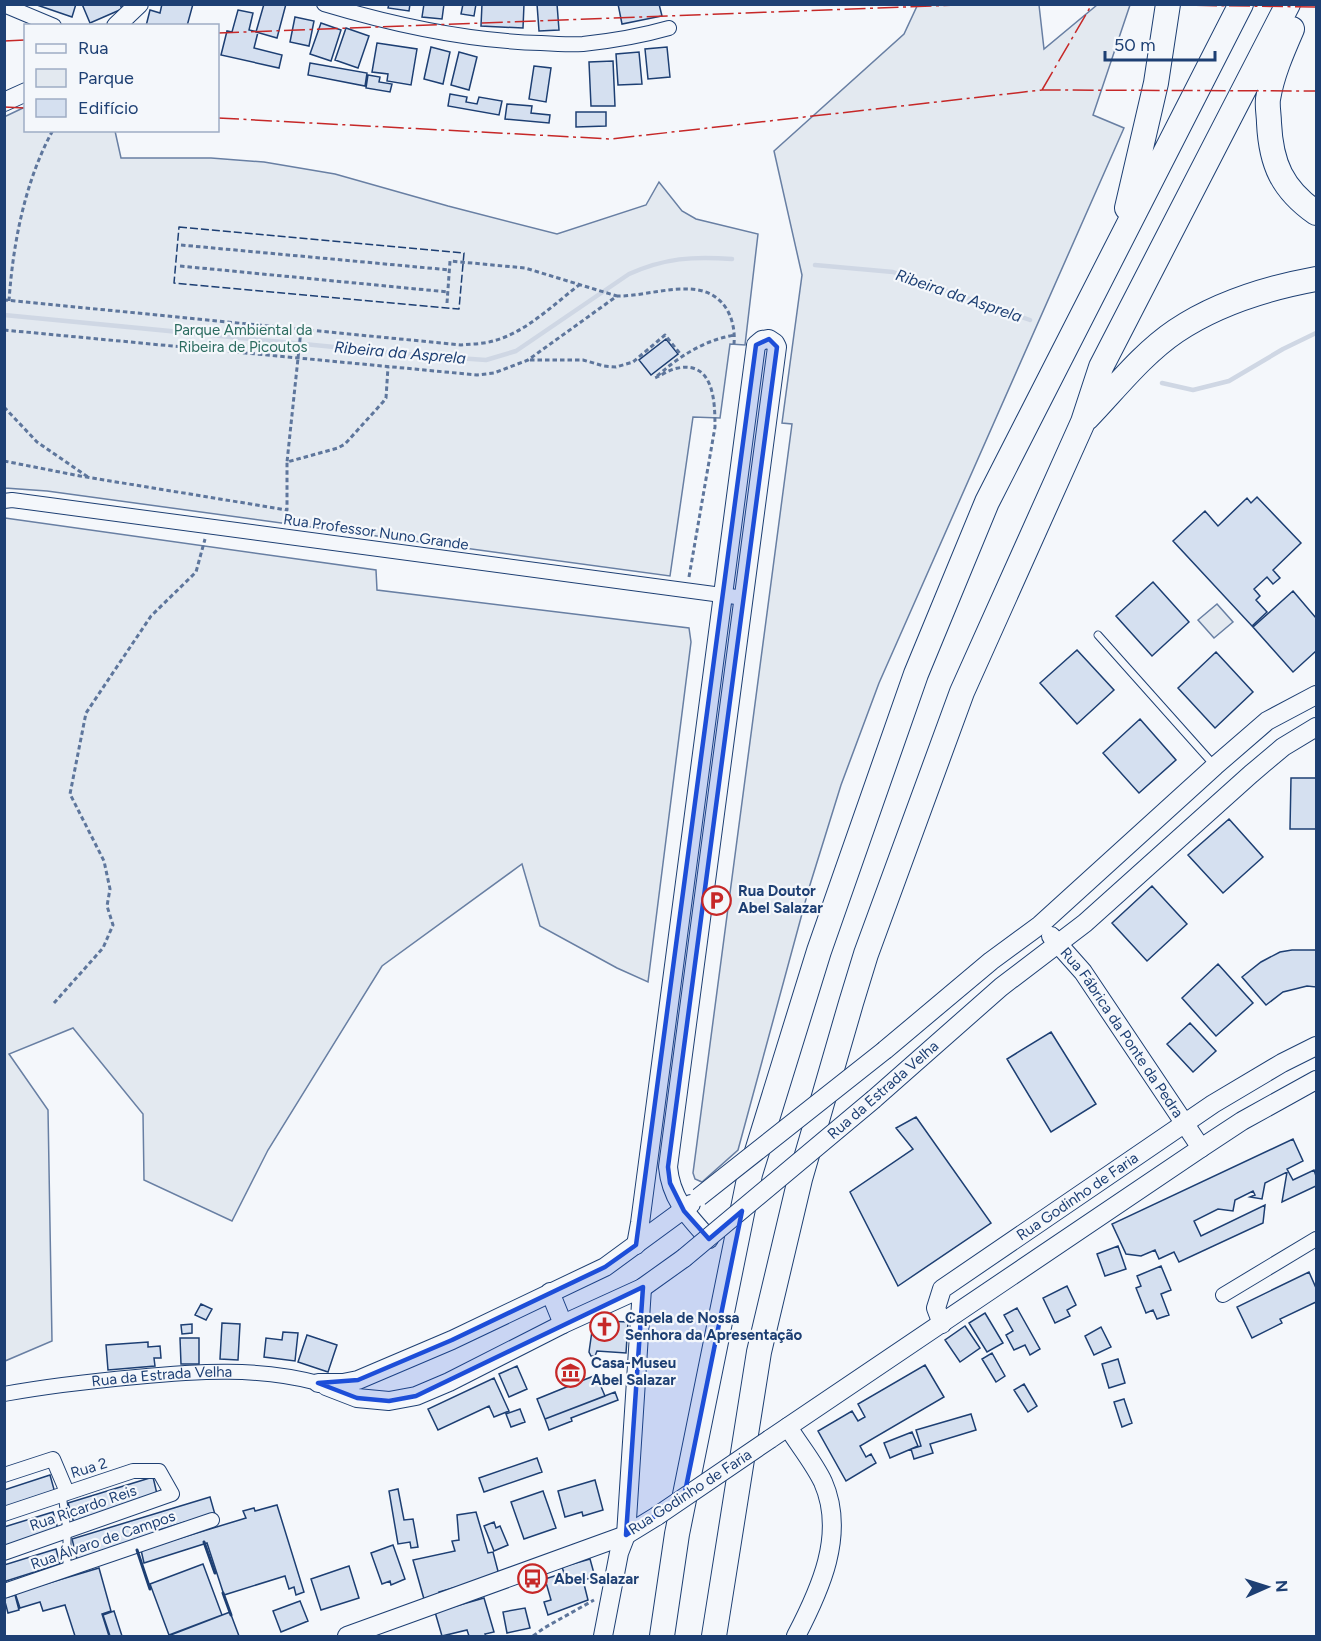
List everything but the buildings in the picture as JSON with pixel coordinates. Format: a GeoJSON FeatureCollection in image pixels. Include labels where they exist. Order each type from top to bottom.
{"type":"FeatureCollection","features":[{"type":"Feature","properties":{"kind":"highway"},"geometry":{"type":"LineString","coordinates":[[1122,235],[1135,168],[1156,82],[1168,4]]}},
{"type":"Feature","properties":{"kind":"highway"},"geometry":{"type":"LineString","coordinates":[[662,1636],[677,1534],[750,1174],[819,951],[916,674],[987,502],[1241,4]]}},
{"type":"Feature","properties":{"kind":"highway"},"geometry":{"type":"LineString","coordinates":[[714,1636],[759,1352],[800,1179],[866,954],[962,692],[1083,422],[1101,367],[1288,4]]}},
{"type":"Feature","properties":{"kind":"highway"},"geometry":{"type":"LineString","coordinates":[[1302,4],[1278,62],[1268,100],[1270,146],[1276,168],[1301,202],[1317,213]]}},
{"type":"Feature","properties":{"kind":"highway"},"geometry":{"type":"LineString","coordinates":[[1083,422],[1146,356],[1176,331],[1247,295],[1317,279]]}},
{"type":"Feature","properties":{"kind":"street"},"geometry":{"type":"LineString","coordinates":[[118,24],[139,4]]}},
{"type":"Feature","properties":{"kind":"street"},"geometry":{"type":"LineString","coordinates":[[324,4],[364,16],[451,33],[516,42],[581,44],[669,28]]}},
{"type":"Feature","properties":{"kind":"street"},"geometry":{"type":"LineString","coordinates":[[4,5],[49,24]]}},
{"type":"Feature","properties":{"kind":"street"},"geometry":{"type":"LineString","coordinates":[[4,102],[24,93]]}},
{"type":"Feature","properties":{"kind":"street"},"geometry":{"type":"LineString","coordinates":[[636,1245],[756,345],[762,340],[769,339],[777,347],[669,1167],[670,1183],[688,1216],[709,1239]]}},
{"type":"Feature","properties":{"kind":"street","name":"Rua Professor Nuno Grande"},"geometry":{"type":"LineString","coordinates":[[4,501],[12,500],[208,525],[744,598]]}},
{"type":"Feature","properties":{"kind":"street","name":"Rua da Estrada Velha"},"geometry":{"type":"LineString","coordinates":[[318,1383],[343,1383],[358,1380],[452,1340],[604,1267],[636,1245],[688,1216],[699,1197],[885,1050],[991,961],[1040,925],[1267,721],[1317,695]]}},
{"type":"Feature","properties":{"kind":"street","name":"Rua da Estrada Velha"},"geometry":{"type":"LineString","coordinates":[[4,1394],[58,1384],[202,1371],[260,1372],[318,1383],[357,1398],[389,1401],[416,1396],[449,1382],[563,1324],[642,1288],[709,1239],[874,1099],[1001,987],[1059,944],[1283,747],[1317,727]]}},
{"type":"Feature","properties":{"kind":"street"},"geometry":{"type":"LineString","coordinates":[[1210,770],[1226,797]]}},
{"type":"Feature","properties":{"kind":"street"},"geometry":{"type":"LineString","coordinates":[[1040,925],[1059,944]]}},
{"type":"Feature","properties":{"kind":"street","name":"Rua Fábrica da Ponte da Pedra"},"geometry":{"type":"LineString","coordinates":[[1059,944],[1083,972],[1185,1123]]}},
{"type":"Feature","properties":{"kind":"street","name":"Rua Godinho de Faria"},"geometry":{"type":"LineString","coordinates":[[942,1324],[936,1308],[942,1289],[1185,1123],[1282,1063],[1317,1046]]}},
{"type":"Feature","properties":{"kind":"street","name":"Rua Godinho de Faria"},"geometry":{"type":"LineString","coordinates":[[347,1636],[626,1534],[657,1516],[1242,1121],[1317,1080]]}},
{"type":"Feature","properties":{"kind":"street"},"geometry":{"type":"LineString","coordinates":[[1185,1123],[1201,1148]]}},
{"type":"Feature","properties":{"kind":"street"},"geometry":{"type":"LineString","coordinates":[[1223,1295],[1317,1239]]}},
{"type":"Feature","properties":{"kind":"street"},"geometry":{"type":"LineString","coordinates":[[603,1636],[619,1553],[626,1534],[642,1288]]}},
{"type":"Feature","properties":{"kind":"street"},"geometry":{"type":"LineString","coordinates":[[550,1292],[563,1324]]}},
{"type":"Feature","properties":{"kind":"street"},"geometry":{"type":"LineString","coordinates":[[788,1427],[822,1481],[833,1524],[827,1562],[818,1589],[796,1636]]}},
{"type":"Feature","properties":{"kind":"street"},"geometry":{"type":"LineString","coordinates":[[4,1475],[53,1459],[64,1493]]}},
{"type":"Feature","properties":{"kind":"street","name":"Rua 2"},"geometry":{"type":"LineString","coordinates":[[4,1514],[133,1471],[159,1471],[172,1494]]}},
{"type":"Feature","properties":{"kind":"street","name":"Rua Ricardo Reis"},"geometry":{"type":"LineString","coordinates":[[4,1553],[172,1494]]}},
{"type":"Feature","properties":{"kind":"street","name":"Rua Álvaro de Campos"},"geometry":{"type":"LineString","coordinates":[[4,1592],[212,1520]]}},
{"type":"Feature","properties":{"kind":"lane"},"geometry":{"type":"LineString","coordinates":[[1098,635],[1210,770]]}},
{"type":"Feature","properties":{"kind":"lane"},"geometry":{"type":"LineString","coordinates":[[64,1493],[67,1570]]}},
{"type":"Feature","properties":{"kind":"path"},"geometry":{"type":"LineString","coordinates":[[4,309],[22,214],[36,165],[52,132]]}},
{"type":"Feature","properties":{"kind":"path"},"geometry":{"type":"LineString","coordinates":[[181,245],[450,270]]}},
{"type":"Feature","properties":{"kind":"path"},"geometry":{"type":"LineString","coordinates":[[447,303],[450,261],[525,268],[617,296],[698,289],[720,299],[730,315],[735,334],[734,344]]}},
{"type":"Feature","properties":{"kind":"path"},"geometry":{"type":"LineString","coordinates":[[180,266],[448,292]]}},
{"type":"Feature","properties":{"kind":"path"},"geometry":{"type":"LineString","coordinates":[[7,300],[460,345],[493,342],[530,323],[579,285]]}},
{"type":"Feature","properties":{"kind":"path"},"geometry":{"type":"LineString","coordinates":[[4,330],[477,375],[494,373],[528,360],[617,296]]}},
{"type":"Feature","properties":{"kind":"path"},"geometry":{"type":"LineString","coordinates":[[4,461],[287,510],[287,462],[301,329]]}},
{"type":"Feature","properties":{"kind":"path"},"geometry":{"type":"LineString","coordinates":[[687,590],[714,427],[715,403],[710,385],[703,374],[691,367],[676,368],[655,378],[682,356],[719,337],[735,334]]}},
{"type":"Feature","properties":{"kind":"path"},"geometry":{"type":"LineString","coordinates":[[528,360],[583,360],[616,367],[633,362],[665,335],[682,356]]}},
{"type":"Feature","properties":{"kind":"path"},"geometry":{"type":"LineString","coordinates":[[287,462],[345,444],[386,398],[388,367]]}},
{"type":"Feature","properties":{"kind":"path"},"geometry":{"type":"LineString","coordinates":[[4,407],[37,442],[89,477]]}},
{"type":"Feature","properties":{"kind":"path"},"geometry":{"type":"LineString","coordinates":[[54,1002],[103,948],[113,925],[107,906],[110,889],[104,861],[70,794],[86,713],[151,616],[196,572],[208,525]]}},
{"type":"Feature","properties":{"kind":"path"},"geometry":{"type":"LineString","coordinates":[[533,1636],[596,1599],[610,1601]]}},
{"type":"Feature","properties":{"kind":"highlighted area"},"geometry":{"type":"Polygon","coordinates":[[[769,339],[777,347],[668,1167],[670,1183],[684,1211],[709,1239],[742,1211],[684,1497],[626,1535],[643,1287],[416,1396],[389,1401],[357,1398],[318,1383],[358,1380],[452,1340],[605,1267],[636,1245],[756,345],[769,339]]]}},
{"type":"Feature","properties":{"kind":"green space"},"geometry":{"type":"Polygon","coordinates":[[[918,4],[1039,5],[1044,49],[1097,5],[1130,5],[1093,115],[1124,128],[879,683],[841,785],[809,888],[738,1150],[702,1182],[695,1179],[693,1173],[792,424],[782,423],[802,275],[774,151],[904,34],[918,4]]]}},
{"type":"Feature","properties":{"kind":"green space","name":"Parque Ambiental da Ribeira de Picoutos"},"geometry":{"type":"Polygon","coordinates":[[[24,107],[24,132],[115,132],[121,158],[211,158],[264,162],[335,174],[557,234],[646,205],[659,182],[682,211],[696,219],[758,234],[745,345],[730,344],[720,418],[693,417],[670,576],[47,491],[5,488],[4,117],[24,107]]]}},
{"type":"Feature","properties":{"kind":"green space"},"geometry":{"type":"Polygon","coordinates":[[[5,518],[376,570],[377,590],[689,628],[691,642],[648,982],[617,968],[540,926],[522,864],[382,966],[268,1150],[232,1221],[144,1180],[143,1114],[73,1028],[9,1054],[48,1110],[52,1341],[5,1361],[5,518]]]}},
{"type":"Feature","properties":{"kind":"green space"},"geometry":{"type":"Polygon","coordinates":[[[1217,604],[1233,622],[1214,638],[1198,620],[1217,604]]]}},
{"type":"Feature","properties":{"kind":"waterway","name":"Ribeira da Asprela"},"geometry":{"type":"LineString","coordinates":[[4,315],[486,360],[516,351],[629,274],[655,264],[679,259],[732,259]]}},
{"type":"Feature","properties":{"kind":"waterway","name":"Ribeira da Asprela"},"geometry":{"type":"LineString","coordinates":[[815,265],[893,272],[1030,320]]}},
{"type":"Feature","properties":{"kind":"waterway","name":"Ribeira da Asprela"},"geometry":{"type":"LineString","coordinates":[[1162,383],[1193,390],[1229,381],[1283,349],[1316,333]]}},
{"type":"Feature","properties":{"kind":"fence"},"geometry":{"type":"LineString","coordinates":[[179,227],[464,253],[459,309],[174,283],[179,227]]}},
{"type":"Feature","properties":{"kind":"wall"},"geometry":{"type":"LineString","coordinates":[[204,1542],[215,1573]]}},
{"type":"Feature","properties":{"kind":"wall"},"geometry":{"type":"LineString","coordinates":[[137,1550],[150,1589]]}},
{"type":"Feature","properties":{"kind":"wall"},"geometry":{"type":"LineString","coordinates":[[223,1593],[231,1615]]}},
{"type":"Feature","properties":{"kind":"power"},"geometry":{"type":"LineString","coordinates":[[219,33],[982,4]]}},
{"type":"Feature","properties":{"kind":"power"},"geometry":{"type":"LineString","coordinates":[[1042,90],[1092,4]]}},
{"type":"Feature","properties":{"kind":"power"},"geometry":{"type":"LineString","coordinates":[[1097,4],[1316,7]]}},
{"type":"Feature","properties":{"kind":"power"},"geometry":{"type":"LineString","coordinates":[[4,41],[24,40]]}},
{"type":"Feature","properties":{"kind":"power"},"geometry":{"type":"LineString","coordinates":[[219,118],[611,139],[1042,90],[1316,91]]}},
{"type":"Feature","properties":{"kind":"power"},"geometry":{"type":"LineString","coordinates":[[4,107],[24,108]]}},
{"type":"Feature","properties":{"kind":"place","name":"Rua Doutor Abel Salazar"},"geometry":{"type":"Point","coordinates":[717,900]}},
{"type":"Feature","properties":{"kind":"place","name":"Capela de Nossa Senhora da Apresentação"},"geometry":{"type":"Point","coordinates":[604,1327]}},
{"type":"Feature","properties":{"kind":"place","name":"Casa-Museu Abel Salazar"},"geometry":{"type":"Point","coordinates":[570,1372]}},
{"type":"Feature","properties":{"kind":"place","name":"Abel Salazar"},"geometry":{"type":"Point","coordinates":[533,1579]}}]}
